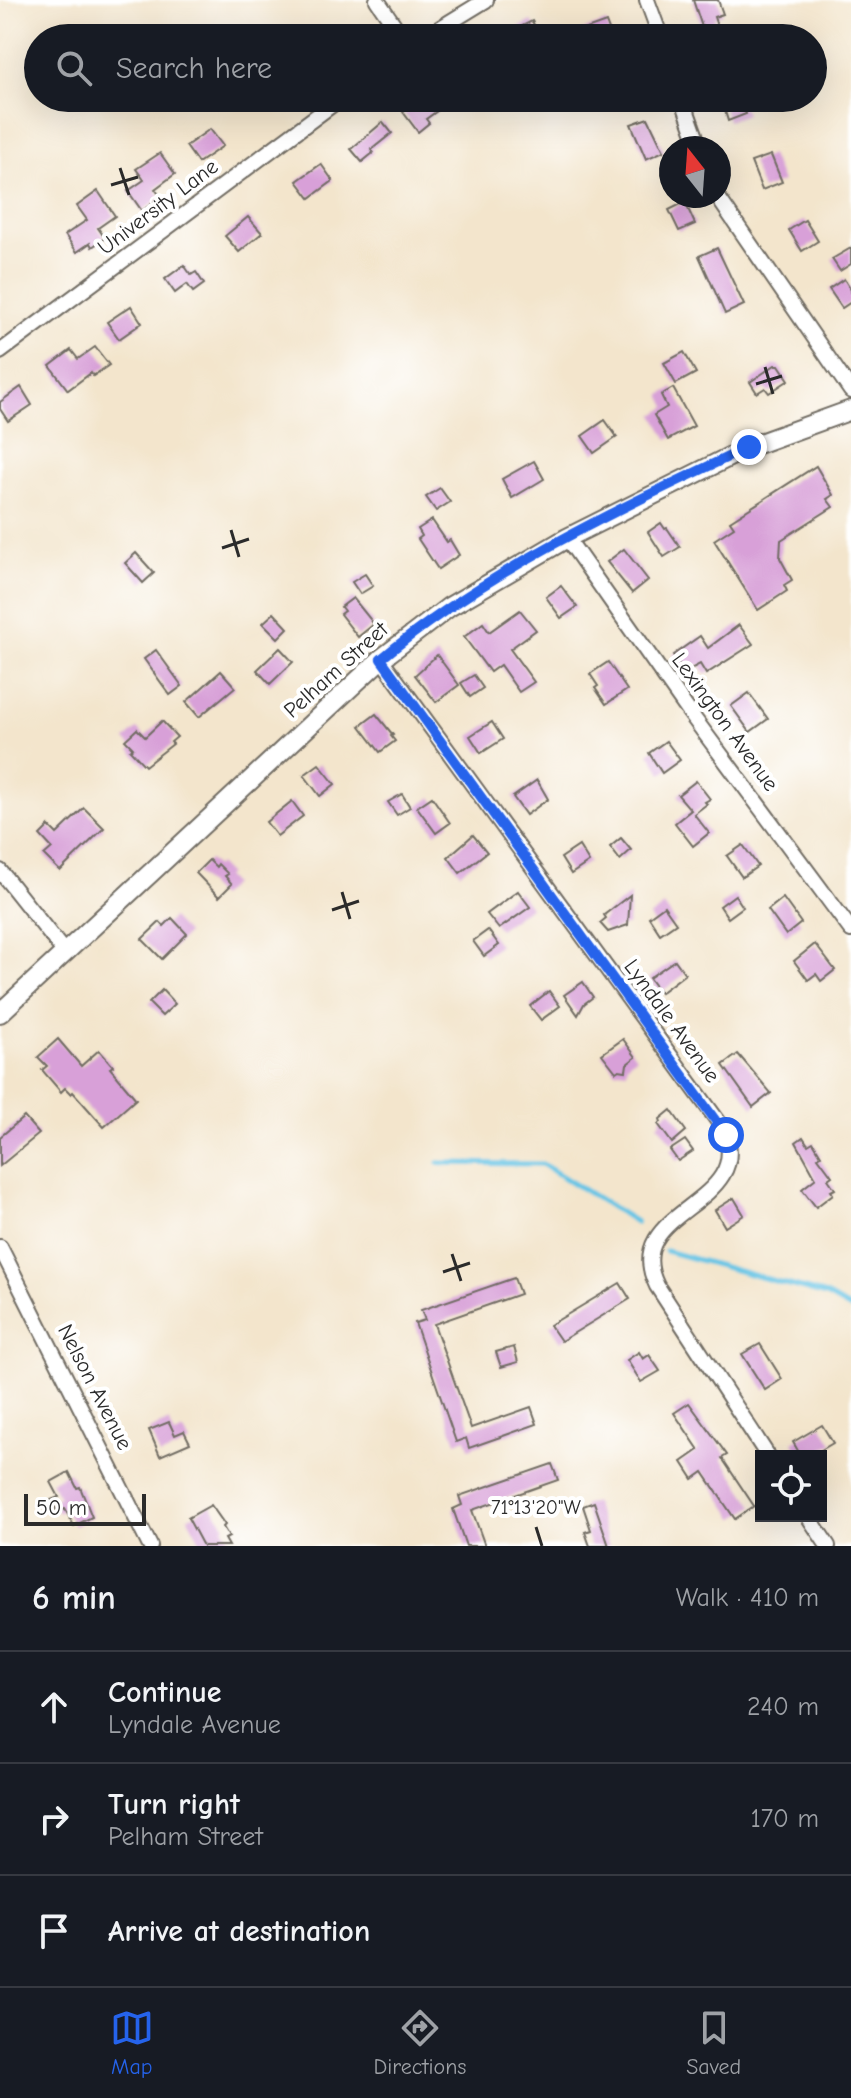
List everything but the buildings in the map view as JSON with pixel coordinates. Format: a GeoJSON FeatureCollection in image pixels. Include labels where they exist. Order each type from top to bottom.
{"type":"FeatureCollection","features":[{"type":"Feature","properties":{"kind":"street"},"geometry":{"type":"LineString","coordinates":[[377,0],[393,24]]}},
{"type":"Feature","properties":{"kind":"street"},"geometry":{"type":"LineString","coordinates":[[447,24],[486,0]]}},
{"type":"Feature","properties":{"kind":"street"},"geometry":{"type":"LineString","coordinates":[[647,0],[656,24]]}},
{"type":"Feature","properties":{"kind":"street","name":"University Lane"},"geometry":{"type":"LineString","coordinates":[[3,343],[322,112]]}},
{"type":"Feature","properties":{"kind":"street"},"geometry":{"type":"LineString","coordinates":[[687,112],[696,136]]}},
{"type":"Feature","properties":{"kind":"street"},"geometry":{"type":"LineString","coordinates":[[725,208],[851,391]]}},
{"type":"Feature","properties":{"kind":"street","name":"Pelham Street"},"geometry":{"type":"LineString","coordinates":[[0,1013],[381,659],[449,607],[567,538],[749,447],[851,410]]}},
{"type":"Feature","properties":{"kind":"street","name":"Lexington Avenue"},"geometry":{"type":"LineString","coordinates":[[567,538],[687,709],[851,930]]}},
{"type":"Feature","properties":{"kind":"street","name":"Lyndale Avenue"},"geometry":{"type":"LineString","coordinates":[[381,659],[723,1128],[728,1143],[725,1172],[715,1186],[661,1230],[651,1251],[651,1273],[764,1450]]}},
{"type":"Feature","properties":{"kind":"street"},"geometry":{"type":"LineString","coordinates":[[0,871],[65,953]]}},
{"type":"Feature","properties":{"kind":"street","name":"Nelson Avenue"},"geometry":{"type":"LineString","coordinates":[[0,1247],[150,1546]]}},
{"type":"Feature","properties":{"kind":"street"},"geometry":{"type":"LineString","coordinates":[[812,1522],[828,1546]]}},
{"type":"Feature","properties":{"kind":"waterway"},"geometry":{"type":"LineString","coordinates":[[439,1163],[542,1164],[636,1222]]}},
{"type":"Feature","properties":{"kind":"waterway"},"geometry":{"type":"LineString","coordinates":[[666,1251],[826,1295],[851,1309]]}},
{"type":"Feature","properties":{"kind":"route"},"geometry":{"type":"LineString","coordinates":[[726,1135],[381,659],[449,607],[567,538],[749,447]]}}]}
